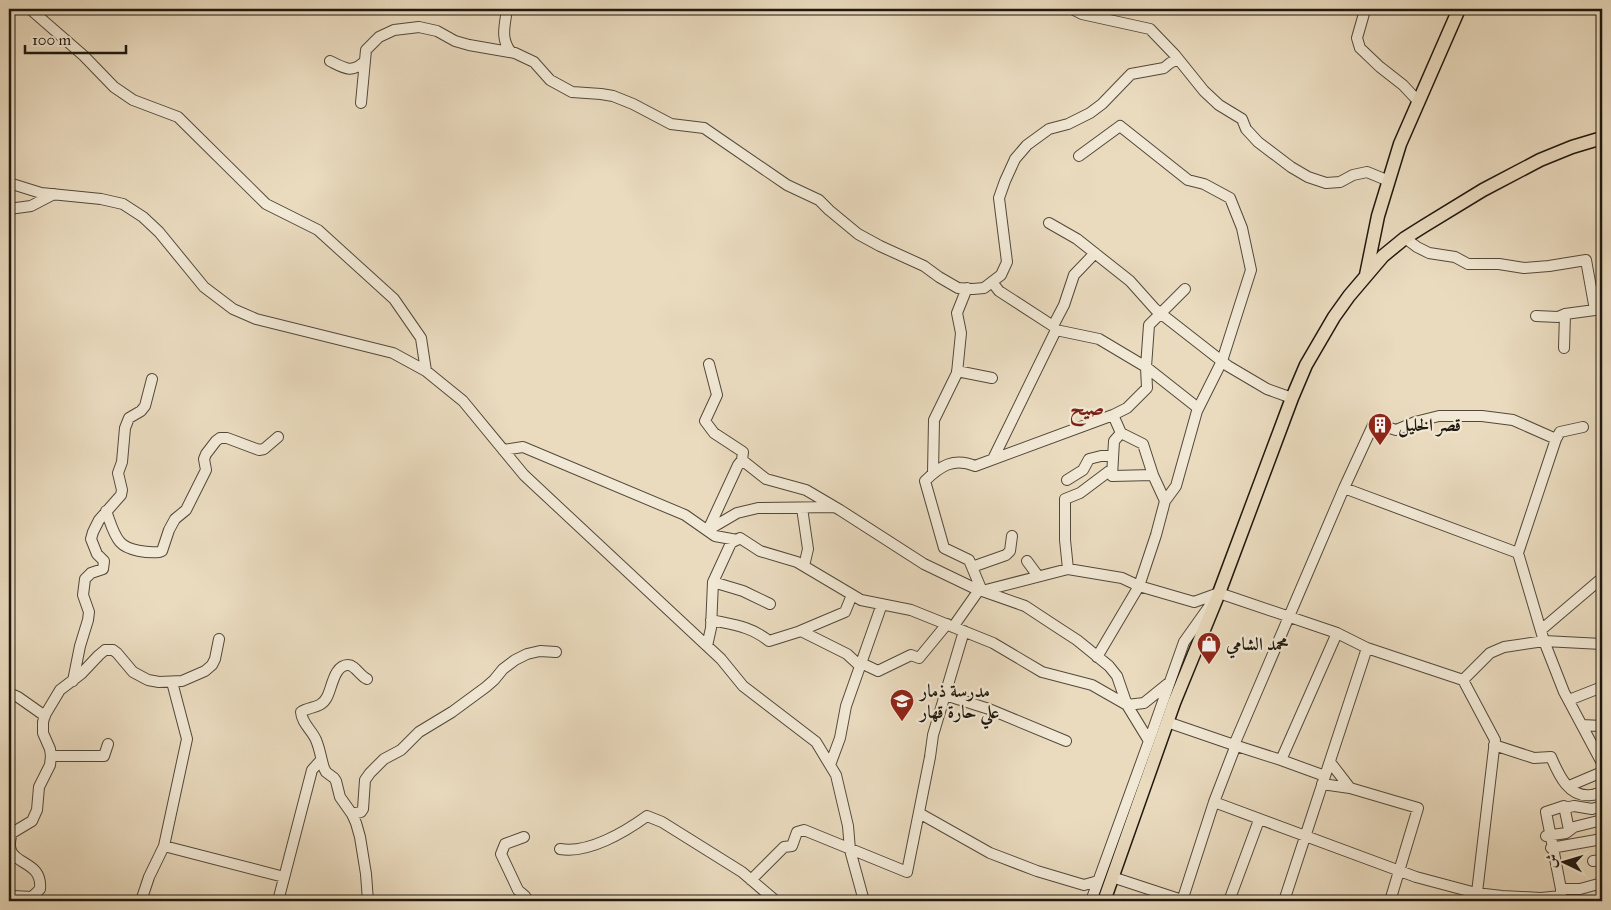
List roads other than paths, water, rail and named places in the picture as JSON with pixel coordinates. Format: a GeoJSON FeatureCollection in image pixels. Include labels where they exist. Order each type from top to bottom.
{"type":"FeatureCollection","features":[{"type":"Feature","properties":{"kind":"main road"},"geometry":{"type":"LineString","coordinates":[[1366,275],[1378,216],[1400,144],[1458,9]]}},
{"type":"Feature","properties":{"kind":"main road"},"geometry":{"type":"LineString","coordinates":[[1104,901],[1167,722],[1219,593],[1292,398],[1306,365],[1320,340],[1349,296],[1366,275],[1383,256],[1405,238],[1483,190],[1540,160],[1572,146],[1602,138]]}},
{"type":"Feature","properties":{"kind":"street"},"geometry":{"type":"LineString","coordinates":[[30,9],[84,56],[114,87],[133,100],[178,117],[266,204],[318,230],[394,299],[421,338],[426,371]]}},
{"type":"Feature","properties":{"kind":"street"},"geometry":{"type":"LineString","coordinates":[[507,9],[504,34],[505,46],[511,52]]}},
{"type":"Feature","properties":{"kind":"street"},"geometry":{"type":"LineString","coordinates":[[1072,9],[1082,14],[1150,29],[1204,91],[1219,105],[1242,119],[1246,129],[1258,142],[1291,167],[1308,177],[1326,183],[1340,182],[1354,175],[1367,172],[1389,181]]}},
{"type":"Feature","properties":{"kind":"street"},"geometry":{"type":"LineString","coordinates":[[1364,9],[1357,38],[1360,48],[1403,85],[1418,101]]}},
{"type":"Feature","properties":{"kind":"street"},"geometry":{"type":"LineString","coordinates":[[361,103],[366,50],[380,37],[394,30],[419,27],[436,31],[469,45],[511,52],[534,62],[550,80],[572,92],[613,96],[671,124],[704,128],[787,185],[819,200],[858,234],[924,266],[958,288],[984,288],[1001,275],[1007,262],[999,198],[1015,159],[1027,145],[1049,129],[1068,124],[1090,113],[1102,104],[1131,74],[1164,68],[1178,59]]}},
{"type":"Feature","properties":{"kind":"street"},"geometry":{"type":"LineString","coordinates":[[330,61],[350,70],[359,67],[364,61]]}},
{"type":"Feature","properties":{"kind":"street"},"geometry":{"type":"LineString","coordinates":[[1079,156],[1120,126],[1188,180],[1204,184],[1230,198],[1242,228],[1251,270],[1222,361],[1198,408],[1176,486],[1165,501],[1139,586],[1098,657]]}},
{"type":"Feature","properties":{"kind":"street"},"geometry":{"type":"LineString","coordinates":[[9,183],[41,193],[101,199],[123,204],[143,217],[204,287],[233,309],[256,319],[393,353],[426,371],[463,401],[524,475],[721,659],[743,686],[816,742],[836,775],[848,826],[850,850],[864,901]]}},
{"type":"Feature","properties":{"kind":"street"},"geometry":{"type":"LineString","coordinates":[[9,210],[31,206],[54,194]]}},
{"type":"Feature","properties":{"kind":"street"},"geometry":{"type":"LineString","coordinates":[[1049,223],[1077,239],[1095,253],[1130,281],[1155,309],[1222,361],[1267,389],[1292,398]]}},
{"type":"Feature","properties":{"kind":"street"},"geometry":{"type":"LineString","coordinates":[[1405,238],[1429,253],[1455,257],[1468,264],[1499,264],[1524,268],[1586,260],[1595,310],[1558,316],[1536,316]]}},
{"type":"Feature","properties":{"kind":"street"},"geometry":{"type":"LineString","coordinates":[[993,460],[1054,328],[1074,275],[1095,253]]}},
{"type":"Feature","properties":{"kind":"street"},"geometry":{"type":"LineString","coordinates":[[992,282],[999,291],[1054,328],[1099,339],[1146,367],[1198,408]]}},
{"type":"Feature","properties":{"kind":"street"},"geometry":{"type":"LineString","coordinates":[[933,473],[934,420],[957,370],[961,333],[957,313],[967,288]]}},
{"type":"Feature","properties":{"kind":"street"},"geometry":{"type":"LineString","coordinates":[[980,591],[969,560],[944,548],[925,481],[933,473],[948,464],[964,462],[975,466],[1113,415],[1127,408],[1147,388],[1146,367],[1149,325],[1185,289]]}},
{"type":"Feature","properties":{"kind":"street"},"geometry":{"type":"LineString","coordinates":[[1564,348],[1565,314]]}},
{"type":"Feature","properties":{"kind":"street"},"geometry":{"type":"LineString","coordinates":[[708,530],[738,464],[742,460],[743,452],[714,433],[705,421],[717,395],[709,364]]}},
{"type":"Feature","properties":{"kind":"street"},"geometry":{"type":"LineString","coordinates":[[957,370],[992,378]]}},
{"type":"Feature","properties":{"kind":"street"},"geometry":{"type":"LineString","coordinates":[[73,681],[89,612],[83,595],[85,579],[91,573],[103,569],[104,565],[91,539],[99,520],[122,490],[118,478],[118,469],[122,462],[126,424],[129,418],[141,411],[145,406],[152,378]]}},
{"type":"Feature","properties":{"kind":"street"},"geometry":{"type":"LineString","coordinates":[[1113,415],[1120,434],[1143,444],[1153,475],[1165,501]]}},
{"type":"Feature","properties":{"kind":"street"},"geometry":{"type":"LineString","coordinates":[[1112,877],[1183,901],[1214,802],[1234,750],[1234,745],[1344,488],[1374,423],[1396,430],[1415,422],[1439,416],[1482,416],[1514,420],[1556,439]]}},
{"type":"Feature","properties":{"kind":"street"},"geometry":{"type":"LineString","coordinates":[[1583,427],[1560,432],[1556,439],[1518,553],[1542,636],[1569,700],[1601,759]]}},
{"type":"Feature","properties":{"kind":"street"},"geometry":{"type":"LineString","coordinates":[[1120,434],[1114,441],[1112,476],[1153,475]]}},
{"type":"Feature","properties":{"kind":"street"},"geometry":{"type":"LineString","coordinates":[[106,511],[120,542],[141,550],[162,551],[168,530],[174,518],[186,510],[206,470],[204,458],[216,441],[220,438],[227,438],[259,450],[264,449],[278,437]]}},
{"type":"Feature","properties":{"kind":"street"},"geometry":{"type":"LineString","coordinates":[[503,450],[523,447],[685,515],[715,536],[737,540]]}},
{"type":"Feature","properties":{"kind":"street"},"geometry":{"type":"LineString","coordinates":[[1067,480],[1083,470],[1089,460],[1102,456],[1113,456]]}},
{"type":"Feature","properties":{"kind":"street"},"geometry":{"type":"LineString","coordinates":[[742,460],[766,479],[806,490],[924,564],[980,591],[1025,606],[1077,640],[1109,666],[1117,676],[1126,705],[1150,741]]}},
{"type":"Feature","properties":{"kind":"street"},"geometry":{"type":"LineString","coordinates":[[1068,569],[1064,540],[1065,499],[1080,493],[1112,469]]}},
{"type":"Feature","properties":{"kind":"street"},"geometry":{"type":"LineString","coordinates":[[1344,488],[1518,553]]}},
{"type":"Feature","properties":{"kind":"street"},"geometry":{"type":"LineString","coordinates":[[708,530],[737,513],[758,508],[835,507]]}},
{"type":"Feature","properties":{"kind":"street"},"geometry":{"type":"LineString","coordinates":[[802,508],[808,549],[804,566]]}},
{"type":"Feature","properties":{"kind":"street"},"geometry":{"type":"LineString","coordinates":[[972,567],[1006,555],[1010,551],[1012,536]]}},
{"type":"Feature","properties":{"kind":"street"},"geometry":{"type":"LineString","coordinates":[[707,646],[711,620],[713,582],[731,543],[740,538],[760,550],[797,562],[861,600],[912,610],[950,625],[992,643],[1042,672],[1092,685],[1126,705],[1144,703],[1170,682]]}},
{"type":"Feature","properties":{"kind":"street"},"geometry":{"type":"LineString","coordinates":[[1027,561],[1038,576]]}},
{"type":"Feature","properties":{"kind":"street"},"geometry":{"type":"LineString","coordinates":[[800,631],[847,654],[861,665],[878,671],[911,655],[919,658],[980,591],[1068,569],[1122,578],[1139,586],[1194,602],[1219,593],[1337,633],[1367,648],[1463,680],[1495,740],[1476,897]]}},
{"type":"Feature","properties":{"kind":"street"},"geometry":{"type":"LineString","coordinates":[[1542,636],[1602,578]]}},
{"type":"Feature","properties":{"kind":"street"},"geometry":{"type":"LineString","coordinates":[[713,582],[743,591],[770,604]]}},
{"type":"Feature","properties":{"kind":"street"},"geometry":{"type":"LineString","coordinates":[[1091,901],[1184,642],[1219,593]]}},
{"type":"Feature","properties":{"kind":"street"},"geometry":{"type":"LineString","coordinates":[[711,620],[740,626],[757,632],[768,641],[800,631],[845,612],[852,595]]}},
{"type":"Feature","properties":{"kind":"street"},"geometry":{"type":"LineString","coordinates":[[830,765],[840,738],[846,706],[882,604]]}},
{"type":"Feature","properties":{"kind":"street"},"geometry":{"type":"LineString","coordinates":[[751,880],[784,847],[792,846],[797,832],[804,830],[907,872],[933,735],[964,631]]}},
{"type":"Feature","properties":{"kind":"street"},"geometry":{"type":"LineString","coordinates":[[1281,760],[1337,633]]}},
{"type":"Feature","properties":{"kind":"street"},"geometry":{"type":"LineString","coordinates":[[1463,680],[1490,653],[1542,636],[1602,644]]}},
{"type":"Feature","properties":{"kind":"street"},"geometry":{"type":"LineString","coordinates":[[9,900],[14,896],[32,897],[40,889],[36,872],[26,863],[16,860],[12,855],[9,844],[12,833],[32,821],[38,810],[39,787],[50,765],[51,756],[42,728],[44,716],[60,690],[86,670],[103,651],[108,650],[116,652],[133,672],[144,678],[159,682],[182,681],[205,671],[212,665],[219,639]]}},
{"type":"Feature","properties":{"kind":"street"},"geometry":{"type":"LineString","coordinates":[[1284,901],[1367,648]]}},
{"type":"Feature","properties":{"kind":"street"},"geometry":{"type":"LineString","coordinates":[[352,814],[361,812],[363,809],[365,780],[384,759],[401,750],[419,732],[452,712],[486,687],[502,669],[515,660],[540,650],[556,652]]}},
{"type":"Feature","properties":{"kind":"street"},"geometry":{"type":"LineString","coordinates":[[367,679],[352,666],[342,666],[334,677],[328,695],[323,702],[301,712],[304,723],[316,738],[326,772],[334,778],[340,797],[352,814],[360,837],[368,901]]}},
{"type":"Feature","properties":{"kind":"street"},"geometry":{"type":"LineString","coordinates":[[141,901],[149,877],[164,846],[187,739],[172,682]]}},
{"type":"Feature","properties":{"kind":"street"},"geometry":{"type":"LineString","coordinates":[[1569,700],[1602,687]]}},
{"type":"Feature","properties":{"kind":"street"},"geometry":{"type":"LineString","coordinates":[[9,693],[25,701],[44,716]]}},
{"type":"Feature","properties":{"kind":"street"},"geometry":{"type":"LineString","coordinates":[[945,695],[989,709],[1066,742]]}},
{"type":"Feature","properties":{"kind":"street"},"geometry":{"type":"LineString","coordinates":[[1167,722],[1281,760],[1323,780],[1418,808],[1390,901]]}},
{"type":"Feature","properties":{"kind":"street"},"geometry":{"type":"LineString","coordinates":[[1582,725],[1602,726]]}},
{"type":"Feature","properties":{"kind":"street"},"geometry":{"type":"LineString","coordinates":[[51,756],[104,756],[108,744]]}},
{"type":"Feature","properties":{"kind":"street"},"geometry":{"type":"LineString","coordinates":[[1494,745],[1534,758],[1551,757],[1561,780],[1577,794],[1589,795],[1602,791]]}},
{"type":"Feature","properties":{"kind":"street"},"geometry":{"type":"LineString","coordinates":[[278,901],[312,770],[321,760]]}},
{"type":"Feature","properties":{"kind":"street"},"geometry":{"type":"LineString","coordinates":[[1330,762],[1350,788]]}},
{"type":"Feature","properties":{"kind":"street"},"geometry":{"type":"LineString","coordinates":[[1568,786],[1602,772]]}},
{"type":"Feature","properties":{"kind":"street"},"geometry":{"type":"LineString","coordinates":[[1589,795],[1592,809]]}},
{"type":"Feature","properties":{"kind":"street"},"geometry":{"type":"LineString","coordinates":[[1214,802],[1305,837],[1476,897],[1502,896],[1541,899],[1602,883]]}},
{"type":"Feature","properties":{"kind":"street"},"geometry":{"type":"LineString","coordinates":[[1561,895],[1548,836],[1546,812],[1564,806],[1565,808],[1574,806],[1592,809],[1602,806]]}},
{"type":"Feature","properties":{"kind":"street"},"geometry":{"type":"LineString","coordinates":[[1565,808],[1569,830]]}},
{"type":"Feature","properties":{"kind":"street"},"geometry":{"type":"LineString","coordinates":[[919,813],[990,853],[1036,872],[1084,885],[1098,881]]}},
{"type":"Feature","properties":{"kind":"street"},"geometry":{"type":"LineString","coordinates":[[560,849],[570,851],[606,840],[630,828],[647,816],[662,822],[751,880],[776,901]]}},
{"type":"Feature","properties":{"kind":"street"},"geometry":{"type":"LineString","coordinates":[[1228,901],[1259,820]]}},
{"type":"Feature","properties":{"kind":"street"},"geometry":{"type":"LineString","coordinates":[[1548,836],[1566,833],[1574,827],[1602,820]]}},
{"type":"Feature","properties":{"kind":"street"},"geometry":{"type":"LineString","coordinates":[[524,837],[505,844],[501,854],[518,890],[528,901]]}},
{"type":"Feature","properties":{"kind":"street"},"geometry":{"type":"LineString","coordinates":[[1552,848],[1602,839]]}},
{"type":"Feature","properties":{"kind":"street"},"geometry":{"type":"LineString","coordinates":[[164,846],[284,877]]}},
{"type":"Feature","properties":{"kind":"place","name":"قصر الخليل"},"geometry":{"type":"Point","coordinates":[1380,446]}},
{"type":"Feature","properties":{"kind":"place","name":"محمد الشامي"},"geometry":{"type":"Point","coordinates":[1209,665]}},
{"type":"Feature","properties":{"kind":"place","name":"مدرسة ذمار علي حارة قهار"},"geometry":{"type":"Point","coordinates":[902,722]}},
{"type":"Feature","properties":{"kind":"district","name":"صيح"},"geometry":{"type":"Point","coordinates":[1087,407]}}]}
